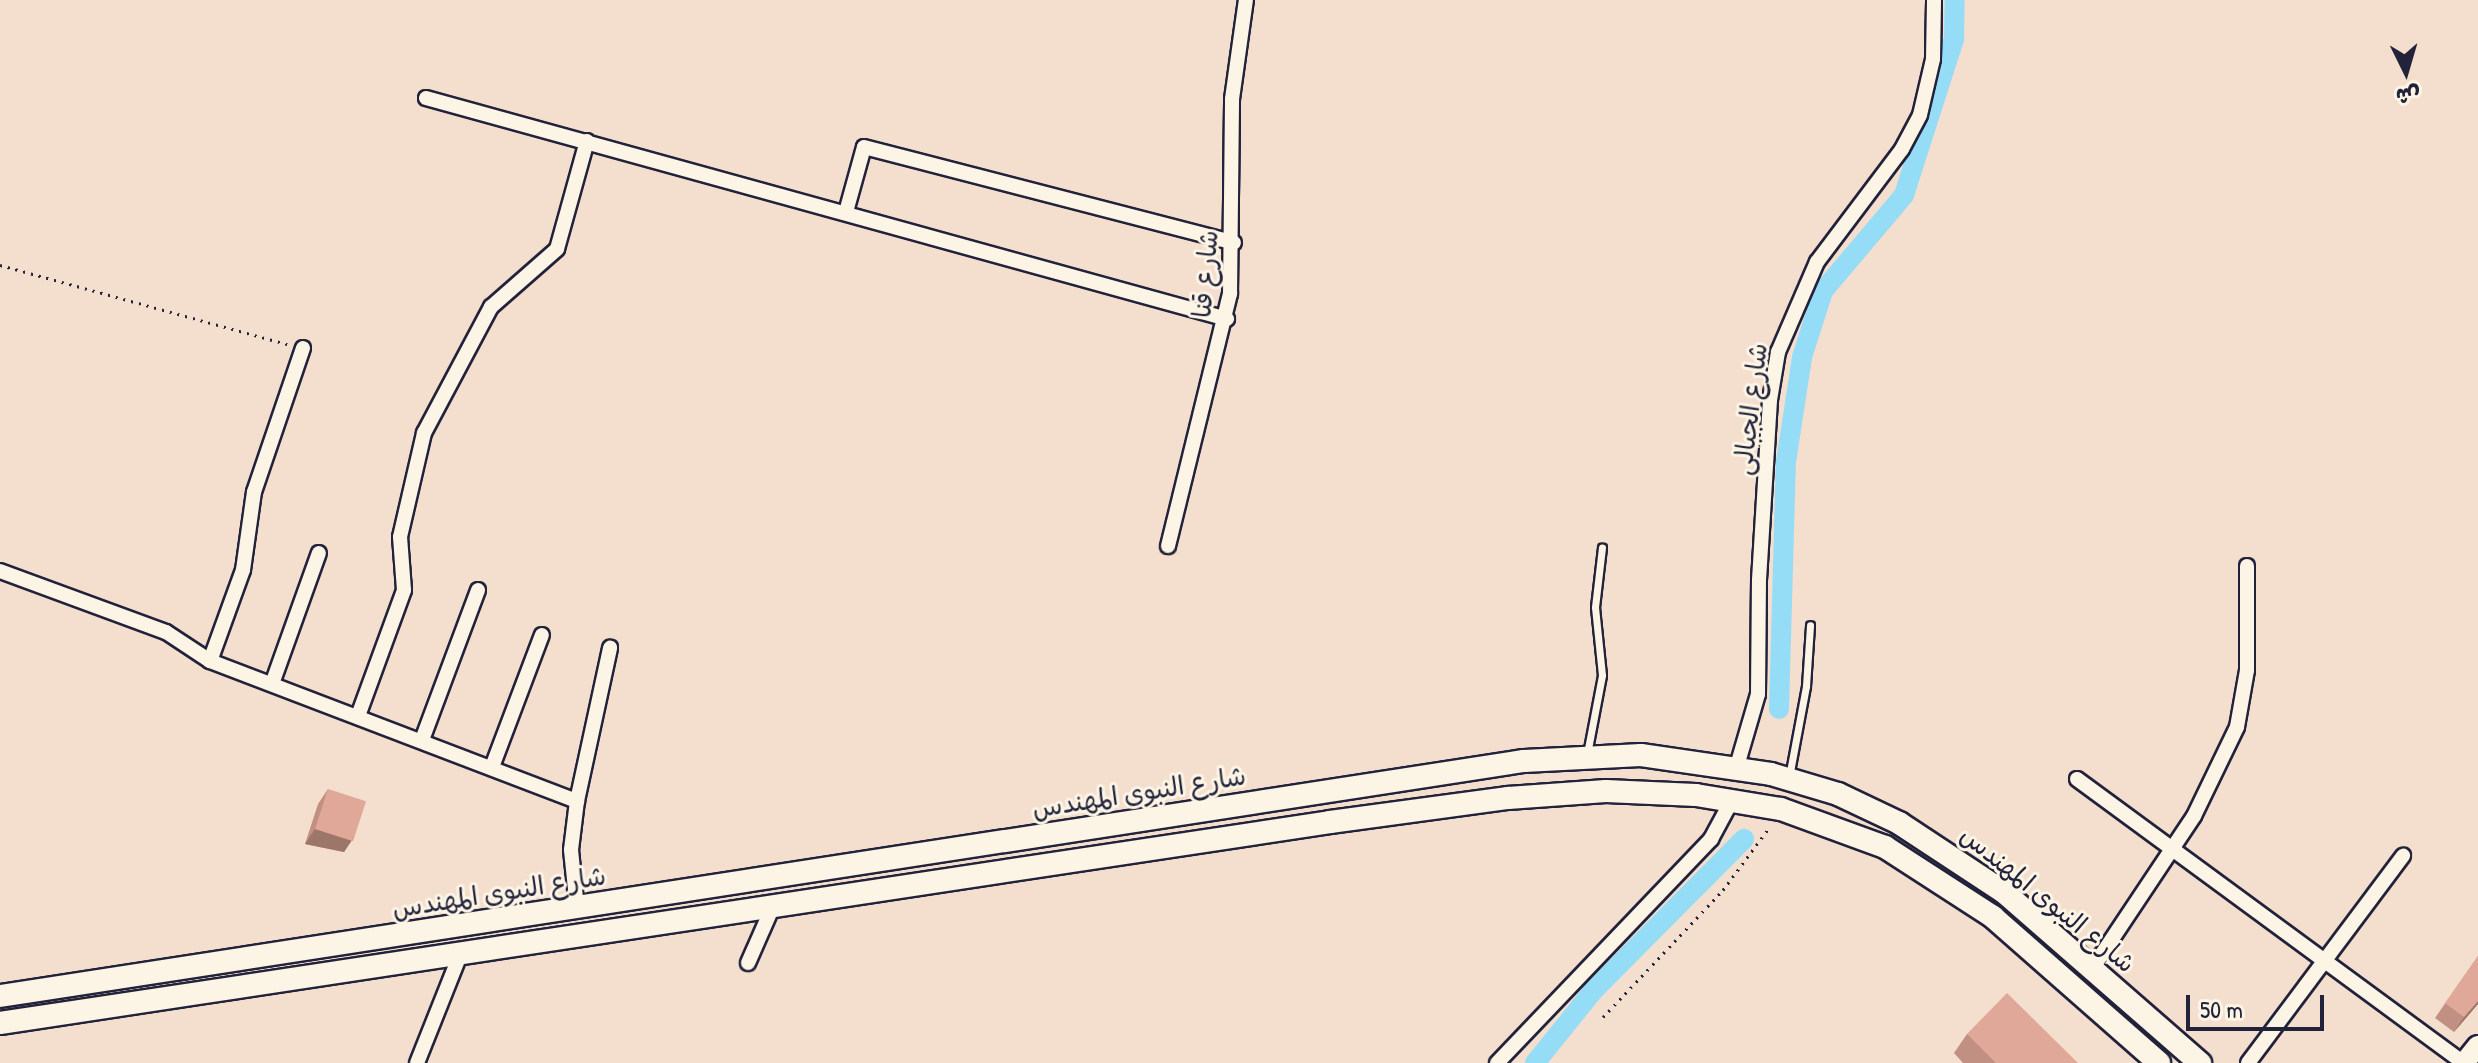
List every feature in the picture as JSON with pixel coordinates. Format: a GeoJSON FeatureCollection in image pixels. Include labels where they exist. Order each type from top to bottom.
{"type":"FeatureCollection","features":[{"type":"Feature","properties":{"kind":"main road","name":"شارع النبوى المهندس"},"geometry":{"type":"LineString","coordinates":[[0,996],[1324,791],[1587,754],[1737,766],[1866,805],[1947,851],[2005,893],[2200,1063]]}},
{"type":"Feature","properties":{"kind":"main road"},"geometry":{"type":"LineString","coordinates":[[1324,791],[1321,807],[1330,822]]}},
{"type":"Feature","properties":{"kind":"main road","name":"شارع النبوى المهندس"},"geometry":{"type":"LineString","coordinates":[[0,1023],[1330,822],[1508,798],[1606,791],[1732,800],[1781,809],[1861,836],[1933,875],[1993,917],[2159,1063]]}},
{"type":"Feature","properties":{"kind":"main road"},"geometry":{"type":"LineString","coordinates":[[1273,799],[1280,814],[1278,830]]}},
{"type":"Feature","properties":{"kind":"main road"},"geometry":{"type":"LineString","coordinates":[[2464,1063],[2478,1046]]}},
{"type":"Feature","properties":{"kind":"street","name":"شارع قنا"},"geometry":{"type":"LineString","coordinates":[[1168,546],[1227,319],[1234,243],[1232,99],[1246,0]]}},
{"type":"Feature","properties":{"kind":"street","name":"شارع الجبالى"},"geometry":{"type":"LineString","coordinates":[[1737,766],[1757,706],[1759,580],[1778,352],[1810,273],[1902,149],[1920,115],[1933,59],[1934,0]]}},
{"type":"Feature","properties":{"kind":"street"},"geometry":{"type":"LineString","coordinates":[[426,98],[1227,319]]}},
{"type":"Feature","properties":{"kind":"street"},"geometry":{"type":"LineString","coordinates":[[358,716],[404,590],[400,537],[424,433],[491,307],[557,249],[587,141]]}},
{"type":"Feature","properties":{"kind":"street"},"geometry":{"type":"LineString","coordinates":[[846,212],[864,147],[1234,243]]}},
{"type":"Feature","properties":{"kind":"street"},"geometry":{"type":"LineString","coordinates":[[210,661],[243,570],[254,492],[303,348]]}},
{"type":"Feature","properties":{"kind":"street"},"geometry":{"type":"LineString","coordinates":[[272,684],[319,553]]}},
{"type":"Feature","properties":{"kind":"street"},"geometry":{"type":"LineString","coordinates":[[2092,969],[2173,848],[2215,778],[2241,711],[2247,670],[2247,566]]}},
{"type":"Feature","properties":{"kind":"street"},"geometry":{"type":"LineString","coordinates":[[0,571],[166,632],[210,661],[577,801]]}},
{"type":"Feature","properties":{"kind":"street"},"geometry":{"type":"LineString","coordinates":[[422,740],[478,590]]}},
{"type":"Feature","properties":{"kind":"street"},"geometry":{"type":"LineString","coordinates":[[492,767],[542,635]]}},
{"type":"Feature","properties":{"kind":"street"},"geometry":{"type":"LineString","coordinates":[[577,908],[571,850],[577,801],[610,648]]}},
{"type":"Feature","properties":{"kind":"street"},"geometry":{"type":"LineString","coordinates":[[2077,779],[2464,1063]]}},
{"type":"Feature","properties":{"kind":"street"},"geometry":{"type":"LineString","coordinates":[[1497,1063],[1711,839],[1732,800]]}},
{"type":"Feature","properties":{"kind":"street"},"geometry":{"type":"LineString","coordinates":[[2248,1063],[2403,856]]}},
{"type":"Feature","properties":{"kind":"street"},"geometry":{"type":"LineString","coordinates":[[748,963],[773,906]]}},
{"type":"Feature","properties":{"kind":"street"},"geometry":{"type":"LineString","coordinates":[[417,1063],[460,955]]}},
{"type":"Feature","properties":{"kind":"lane"},"geometry":{"type":"LineString","coordinates":[[1587,754],[1602,675],[1595,607],[1602,547]]}},
{"type":"Feature","properties":{"kind":"lane"},"geometry":{"type":"LineString","coordinates":[[1788,779],[1806,686],[1810,625]]}},
{"type":"Feature","properties":{"kind":"path"},"geometry":{"type":"LineString","coordinates":[[0,265],[303,348]]}},
{"type":"Feature","properties":{"kind":"path"},"geometry":{"type":"LineString","coordinates":[[1603,1017],[1723,890],[1781,809]]}},
{"type":"Feature","properties":{"kind":"building"},"geometry":{"type":"Polygon","coordinates":[[[328,789],[366,801],[353,841],[315,829],[328,789]]]}},
{"type":"Feature","properties":{"kind":"building"},"geometry":{"type":"Polygon","coordinates":[[[2478,956],[2478,1001],[2464,1017],[2445,1003],[2478,956]]]}},
{"type":"Feature","properties":{"kind":"building"},"geometry":{"type":"Polygon","coordinates":[[[2007,993],[2078,1063],[1996,1063],[1967,1034],[2007,993]]]}},
{"type":"Feature","properties":{"kind":"waterway"},"geometry":{"type":"LineString","coordinates":[[1779,709],[1786,462],[1802,357],[1823,291],[1904,195],[1954,39],[1955,0]]}},
{"type":"Feature","properties":{"kind":"waterway"},"geometry":{"type":"LineString","coordinates":[[1535,1063],[1594,990],[1744,839]]}}]}
